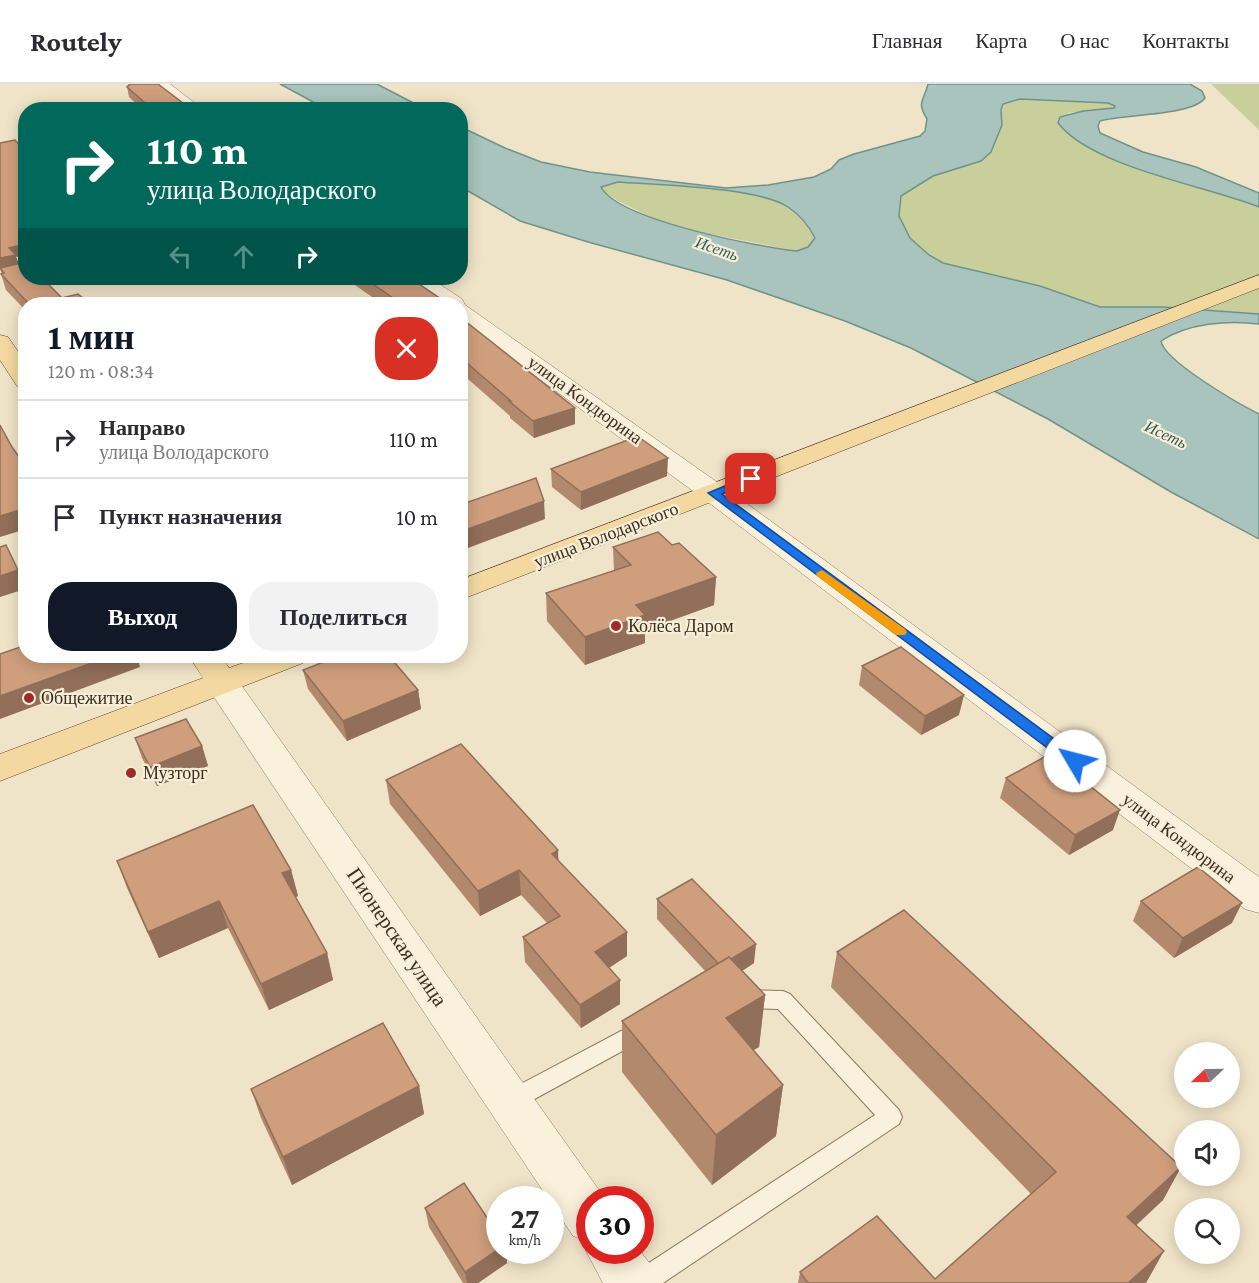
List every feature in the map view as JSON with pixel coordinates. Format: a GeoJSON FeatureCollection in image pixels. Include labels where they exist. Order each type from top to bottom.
{"type":"FeatureCollection","features":[{"type":"Feature","properties":{"kind":"main road","name":"улица Володарского"},"geometry":{"type":"LineString","coordinates":[[468,588],[1259,281]]}},
{"type":"Feature","properties":{"kind":"main road"},"geometry":{"type":"LineString","coordinates":[[0,342],[18,369]]}},
{"type":"Feature","properties":{"kind":"main road"},"geometry":{"type":"LineString","coordinates":[[0,768],[214,669],[250,663]]}},
{"type":"Feature","properties":{"kind":"street"},"geometry":{"type":"LineString","coordinates":[[160,84],[185,102]]}},
{"type":"Feature","properties":{"kind":"street"},"geometry":{"type":"LineString","coordinates":[[427,285],[444,297]]}},
{"type":"Feature","properties":{"kind":"street","name":"улица Кондюрина"},"geometry":{"type":"LineString","coordinates":[[468,316],[714,493],[1259,898]]}},
{"type":"Feature","properties":{"kind":"street","name":"Пионерская улица"},"geometry":{"type":"LineString","coordinates":[[214,669],[576,1199]]}},
{"type":"Feature","properties":{"kind":"street"},"geometry":{"type":"LineString","coordinates":[[620,1264],[633,1283]]}},
{"type":"Feature","properties":{"kind":"lane"},"geometry":{"type":"LineString","coordinates":[[641,1283],[891,1117],[783,1000],[720,998]]}},
{"type":"Feature","properties":{"kind":"lane"},"geometry":{"type":"LineString","coordinates":[[509,1102],[659,1019]]}},
{"type":"Feature","properties":{"kind":"green space"},"geometry":{"type":"Polygon","coordinates":[[[1211,84],[1259,84],[1259,131],[1257,128],[1211,84]]]}},
{"type":"Feature","properties":{"kind":"green space"},"geometry":{"type":"Polygon","coordinates":[[[1020,99],[1108,103],[1115,106],[1114,108],[1068,113],[1108,156],[1140,169],[1259,207],[1259,314],[1162,307],[1100,307],[1040,286],[943,263],[929,255],[910,238],[899,216],[900,196],[933,176],[981,161],[995,143],[1003,104],[1020,99]]]}},
{"type":"Feature","properties":{"kind":"green space"},"geometry":{"type":"Polygon","coordinates":[[[618,182],[706,188],[774,200],[796,214],[807,225],[815,239],[808,247],[797,251],[679,228],[657,220],[603,192],[601,187],[618,182]]]}},
{"type":"Feature","properties":{"kind":"water"},"geometry":{"type":"Polygon","coordinates":[[[280,84],[377,84],[412,102],[313,102],[280,84]]]}},
{"type":"Feature","properties":{"kind":"water","name":"Исеть"},"geometry":{"type":"Polygon","coordinates":[[[928,84],[1190,84],[1202,91],[1205,98],[1198,104],[1186,108],[1100,121],[1098,126],[1100,133],[1143,152],[1196,167],[1259,193],[1259,207],[1151,174],[1096,152],[1074,138],[1058,123],[1060,117],[1115,106],[1108,103],[1020,99],[1003,104],[1002,125],[991,152],[981,161],[933,176],[901,196],[899,216],[910,238],[929,255],[943,263],[1040,286],[1100,307],[1162,307],[1259,314],[1259,324],[1234,322],[1208,324],[1183,330],[1161,341],[1165,349],[1188,370],[1220,392],[1259,414],[1259,539],[1171,492],[1048,419],[911,348],[845,321],[727,280],[520,221],[468,191],[468,130],[541,162],[590,172],[726,188],[768,185],[814,177],[831,169],[839,160],[854,154],[920,136],[925,131],[927,119],[922,109],[928,84]],[[618,182],[601,187],[613,199],[633,210],[660,221],[723,238],[797,251],[808,247],[815,238],[796,214],[774,200],[732,191],[618,182]]]}},
{"type":"Feature","properties":{"kind":"building"},"geometry":{"type":"Polygon","coordinates":[[[130,84],[158,84],[182,102],[144,102],[127,87],[130,84]]]}},
{"type":"Feature","properties":{"kind":"building"},"geometry":{"type":"Polygon","coordinates":[[[15,140],[18,143],[18,246],[9,248],[16,255],[0,258],[0,143],[15,140]]]}},
{"type":"Feature","properties":{"kind":"building"},"geometry":{"type":"Polygon","coordinates":[[[18,264],[18,285],[49,285],[61,297],[22,297],[1,274],[4,273],[0,268],[18,264]]]}},
{"type":"Feature","properties":{"kind":"building"},"geometry":{"type":"Polygon","coordinates":[[[374,285],[420,285],[438,297],[392,297],[374,285]]]}},
{"type":"Feature","properties":{"kind":"building"},"geometry":{"type":"Polygon","coordinates":[[[78,294],[82,297],[66,297],[78,294]]]}},
{"type":"Feature","properties":{"kind":"building"},"geometry":{"type":"Polygon","coordinates":[[[468,323],[575,408],[533,421],[509,401],[511,401],[468,364],[468,323]]]}},
{"type":"Feature","properties":{"kind":"building"},"geometry":{"type":"Polygon","coordinates":[[[0,425],[18,456],[18,510],[0,516],[0,425]]]}},
{"type":"Feature","properties":{"kind":"building"},"geometry":{"type":"Polygon","coordinates":[[[633,438],[640,438],[668,458],[581,492],[551,469],[633,438]]]}},
{"type":"Feature","properties":{"kind":"building"},"geometry":{"type":"Polygon","coordinates":[[[536,478],[544,501],[468,529],[468,502],[536,478]]]}},
{"type":"Feature","properties":{"kind":"building"},"geometry":{"type":"Polygon","coordinates":[[[658,532],[672,545],[679,543],[716,577],[636,605],[645,615],[585,637],[546,593],[631,565],[613,547],[658,532]]]}},
{"type":"Feature","properties":{"kind":"building"},"geometry":{"type":"Polygon","coordinates":[[[6,545],[18,570],[0,576],[0,547],[6,545]]]}},
{"type":"Feature","properties":{"kind":"building"},"geometry":{"type":"Polygon","coordinates":[[[901,647],[964,695],[925,716],[862,666],[901,647]]]}},
{"type":"Feature","properties":{"kind":"building"},"geometry":{"type":"Polygon","coordinates":[[[18,648],[18,663],[92,663],[0,696],[0,654],[18,648]]]}},
{"type":"Feature","properties":{"kind":"building"},"geometry":{"type":"Polygon","coordinates":[[[321,663],[395,663],[418,690],[343,721],[303,670],[321,663]]]}},
{"type":"Feature","properties":{"kind":"building"},"geometry":{"type":"Polygon","coordinates":[[[186,719],[202,746],[150,767],[135,738],[186,719]]]}},
{"type":"Feature","properties":{"kind":"building"},"geometry":{"type":"Polygon","coordinates":[[[461,744],[558,850],[552,854],[627,932],[595,952],[620,980],[580,1005],[523,937],[560,916],[519,870],[478,891],[386,780],[461,744]]]}},
{"type":"Feature","properties":{"kind":"building"},"geometry":{"type":"Polygon","coordinates":[[[1050,754],[1120,810],[1075,835],[1006,778],[1050,754]]]}},
{"type":"Feature","properties":{"kind":"building"},"geometry":{"type":"Polygon","coordinates":[[[253,805],[291,870],[282,873],[327,953],[261,984],[219,901],[148,932],[117,861],[253,805]]]}},
{"type":"Feature","properties":{"kind":"building"},"geometry":{"type":"Polygon","coordinates":[[[1198,867],[1242,903],[1183,938],[1141,901],[1198,867]]]}},
{"type":"Feature","properties":{"kind":"building"},"geometry":{"type":"Polygon","coordinates":[[[692,879],[756,944],[719,964],[657,899],[692,879]]]}},
{"type":"Feature","properties":{"kind":"building"},"geometry":{"type":"Polygon","coordinates":[[[904,910],[1174,1161],[1174,1173],[1127,1217],[1164,1251],[1128,1283],[808,1283],[800,1272],[877,1216],[935,1279],[1056,1172],[837,952],[904,910]]]}},
{"type":"Feature","properties":{"kind":"building"},"geometry":{"type":"Polygon","coordinates":[[[729,957],[765,995],[726,1018],[783,1085],[716,1135],[622,1021],[729,957]]]}},
{"type":"Feature","properties":{"kind":"building"},"geometry":{"type":"Polygon","coordinates":[[[383,1023],[419,1086],[283,1157],[251,1089],[383,1023]]]}},
{"type":"Feature","properties":{"kind":"building"},"geometry":{"type":"Polygon","coordinates":[[[464,1183],[486,1216],[486,1258],[465,1272],[425,1208],[464,1183]]]}},
{"type":"Feature","properties":{"kind":"slow traffic"},"geometry":{"type":"LineString","coordinates":[[822,573],[900,632]]}},
{"type":"Feature","properties":{"kind":"place","name":"Колёса Даром"},"geometry":{"type":"Point","coordinates":[616,626]}},
{"type":"Feature","properties":{"kind":"place","name":"Общежитие"},"geometry":{"type":"Point","coordinates":[29,698]}},
{"type":"Feature","properties":{"kind":"place","name":"Музторг"},"geometry":{"type":"Point","coordinates":[131,773]}},
{"type":"Feature","properties":{"kind":"route"},"geometry":{"type":"LineString","coordinates":[[751,479],[714,493],[1075,761]]}}]}
